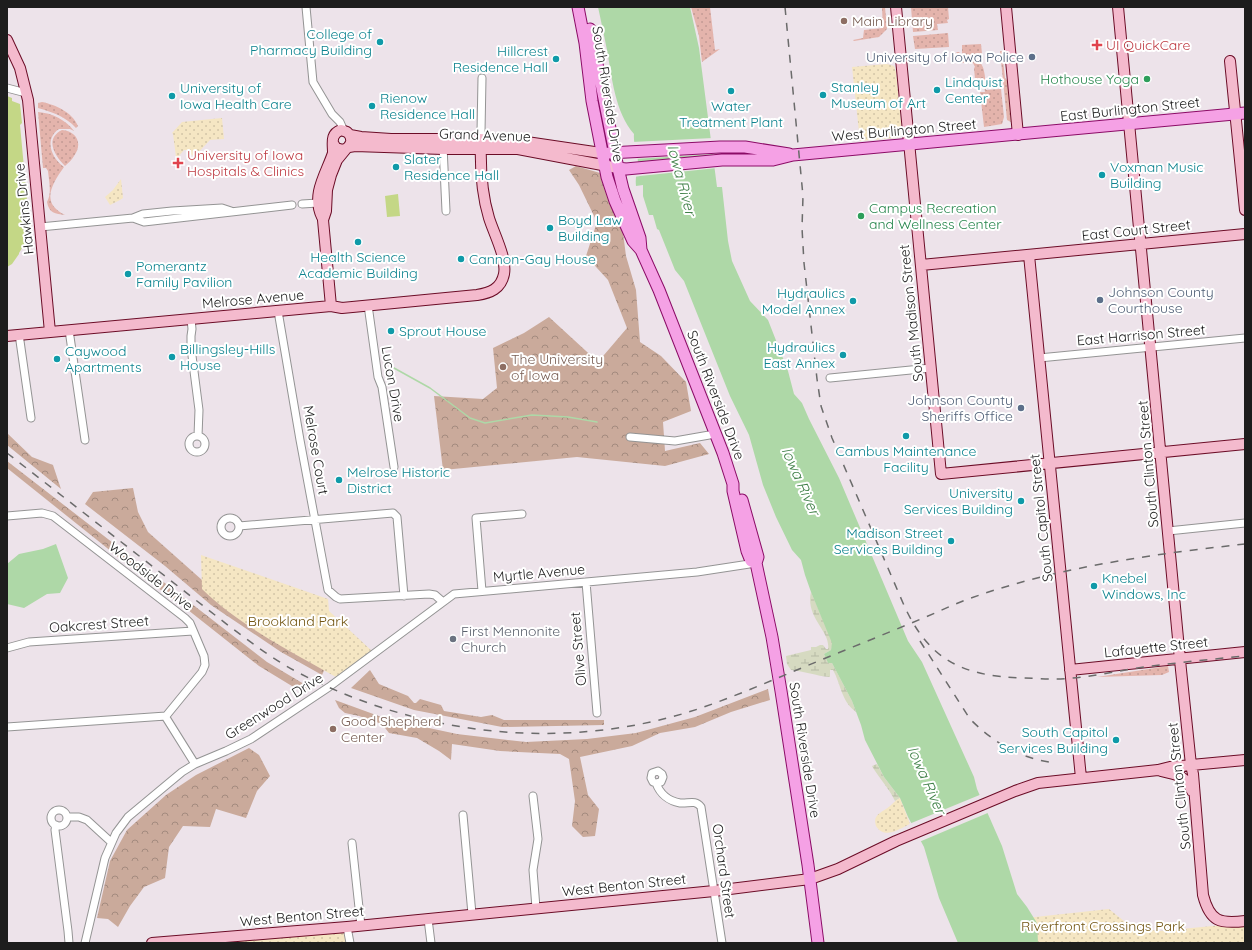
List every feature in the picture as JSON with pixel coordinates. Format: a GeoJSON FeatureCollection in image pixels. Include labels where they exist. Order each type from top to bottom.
{"type":"FeatureCollection","features":[{"type":"Feature","properties":{"kind":"main road","name":"South Riverside Drive"},"geometry":{"type":"LineString","coordinates":[[578,7],[585,43],[592,101],[604,165],[615,201],[633,242],[641,250]]}},
{"type":"Feature","properties":{"kind":"main road","name":"South Riverside Drive"},"geometry":{"type":"LineString","coordinates":[[586,7],[614,153],[623,189],[640,238],[641,250],[662,297],[715,434],[733,484],[733,491],[747,551],[751,561],[756,563],[767,608],[778,668],[810,879],[818,943]]}},
{"type":"Feature","properties":{"kind":"main road","name":"East Burlington Street"},"geometry":{"type":"LineString","coordinates":[[1018,135],[1240,113]]}},
{"type":"Feature","properties":{"kind":"main road","name":"West Burlington Street"},"geometry":{"type":"LineString","coordinates":[[618,168],[632,169],[722,160],[773,160],[793,155],[1018,135]]}},
{"type":"Feature","properties":{"kind":"main road","name":"West Burlington Street"},"geometry":{"type":"LineString","coordinates":[[614,153],[745,147],[793,155]]}},
{"type":"Feature","properties":{"kind":"main road","name":"Grand Avenue"},"geometry":{"type":"LineString","coordinates":[[601,153],[614,153]]}},
{"type":"Feature","properties":{"kind":"street"},"geometry":{"type":"LineString","coordinates":[[306,7],[313,82],[332,114],[340,122],[340,135],[336,148],[348,148]]}},
{"type":"Feature","properties":{"kind":"street","name":"South Madison Street"},"geometry":{"type":"LineString","coordinates":[[896,7],[941,474],[1050,463]]}},
{"type":"Feature","properties":{"kind":"street"},"geometry":{"type":"LineString","coordinates":[[1006,7],[1018,135]]}},
{"type":"Feature","properties":{"kind":"street","name":"South Clinton Street"},"geometry":{"type":"LineString","coordinates":[[1118,7],[1180,659],[1193,774],[1203,895],[1206,906],[1212,916],[1217,920],[1225,922],[1245,921]]}},
{"type":"Feature","properties":{"kind":"street","name":"Hawkins Drive"},"geometry":{"type":"LineString","coordinates":[[7,40],[19,64],[26,92],[50,332]]}},
{"type":"Feature","properties":{"kind":"street"},"geometry":{"type":"LineString","coordinates":[[1230,60],[1240,113],[1245,210]]}},
{"type":"Feature","properties":{"kind":"street"},"geometry":{"type":"LineString","coordinates":[[480,169],[482,78]]}},
{"type":"Feature","properties":{"kind":"street"},"geometry":{"type":"LineString","coordinates":[[7,88],[26,92]]}},
{"type":"Feature","properties":{"kind":"street"},"geometry":{"type":"LineString","coordinates":[[331,306],[324,220],[327,190],[331,175],[337,160],[348,148],[351,141],[340,135]]}},
{"type":"Feature","properties":{"kind":"street"},"geometry":{"type":"LineString","coordinates":[[324,220],[318,203],[320,186],[340,135]]}},
{"type":"Feature","properties":{"kind":"street","name":"Grand Avenue"},"geometry":{"type":"LineString","coordinates":[[340,135],[443,144]]}},
{"type":"Feature","properties":{"kind":"street","name":"Grand Avenue"},"geometry":{"type":"LineString","coordinates":[[348,148],[355,146],[481,144],[513,140],[601,153]]}},
{"type":"Feature","properties":{"kind":"street"},"geometry":{"type":"LineString","coordinates":[[443,144],[446,211]]}},
{"type":"Feature","properties":{"kind":"street","name":"Grand Avenue"},"geometry":{"type":"LineString","coordinates":[[481,144],[511,149],[529,150],[618,168]]}},
{"type":"Feature","properties":{"kind":"street"},"geometry":{"type":"LineString","coordinates":[[480,169],[484,161],[494,152],[511,149]]}},
{"type":"Feature","properties":{"kind":"street","name":"Melrose Avenue"},"geometry":{"type":"LineString","coordinates":[[7,336],[331,306],[342,308],[477,295],[490,292],[499,286],[503,279],[504,269],[499,244],[487,209],[480,169]]}},
{"type":"Feature","properties":{"kind":"street"},"geometry":{"type":"LineString","coordinates":[[302,204],[318,203]]}},
{"type":"Feature","properties":{"kind":"street"},"geometry":{"type":"LineString","coordinates":[[40,227],[133,218],[143,214],[172,211],[222,208],[231,211],[292,205]]}},
{"type":"Feature","properties":{"kind":"street","name":"East Court Street"},"geometry":{"type":"LineString","coordinates":[[921,265],[1245,234]]}},
{"type":"Feature","properties":{"kind":"street","name":"South Capitol Street"},"geometry":{"type":"LineString","coordinates":[[1029,255],[1081,778]]}},
{"type":"Feature","properties":{"kind":"street","name":"Lucon Drive"},"geometry":{"type":"LineString","coordinates":[[368,305],[378,377],[382,387],[394,467]]}},
{"type":"Feature","properties":{"kind":"street","name":"Melrose Court"},"geometry":{"type":"LineString","coordinates":[[278,311],[315,520],[328,586],[331,593],[336,597],[347,599],[404,596]]}},
{"type":"Feature","properties":{"kind":"street"},"geometry":{"type":"LineString","coordinates":[[191,319],[191,348],[199,410],[198,436]]}},
{"type":"Feature","properties":{"kind":"street"},"geometry":{"type":"LineString","coordinates":[[69,330],[86,440]]}},
{"type":"Feature","properties":{"kind":"street"},"geometry":{"type":"LineString","coordinates":[[19,334],[31,418]]}},
{"type":"Feature","properties":{"kind":"street","name":"East Harrison Street"},"geometry":{"type":"LineString","coordinates":[[1040,358],[1245,338]]}},
{"type":"Feature","properties":{"kind":"street"},"geometry":{"type":"LineString","coordinates":[[830,378],[931,368]]}},
{"type":"Feature","properties":{"kind":"street"},"geometry":{"type":"LineString","coordinates":[[630,437],[675,440],[715,434]]}},
{"type":"Feature","properties":{"kind":"street"},"geometry":{"type":"LineString","coordinates":[[1050,463],[1245,444]]}},
{"type":"Feature","properties":{"kind":"street"},"geometry":{"type":"LineString","coordinates":[[239,526],[390,512],[396,514],[405,592],[404,596],[433,594],[440,598],[443,602]]}},
{"type":"Feature","properties":{"kind":"street","name":"Woodside Drive"},"geometry":{"type":"LineString","coordinates":[[7,516],[42,513],[53,516],[177,611],[190,624],[204,656],[204,668],[169,714],[165,716]]}},
{"type":"Feature","properties":{"kind":"street"},"geometry":{"type":"LineString","coordinates":[[482,591],[476,518],[522,514]]}},
{"type":"Feature","properties":{"kind":"street"},"geometry":{"type":"LineString","coordinates":[[1168,531],[1245,523]]}},
{"type":"Feature","properties":{"kind":"street","name":"Myrtle Avenue"},"geometry":{"type":"LineString","coordinates":[[443,602],[454,594],[697,572],[756,563]]}},
{"type":"Feature","properties":{"kind":"street","name":"Olive Street"},"geometry":{"type":"LineString","coordinates":[[586,582],[597,713]]}},
{"type":"Feature","properties":{"kind":"street","name":"Greenwood Drive"},"geometry":{"type":"LineString","coordinates":[[85,943],[103,864],[111,842],[128,817],[182,772],[195,764],[233,749],[251,739],[340,679],[443,602]]}},
{"type":"Feature","properties":{"kind":"street","name":"Oakcrest Street"},"geometry":{"type":"LineString","coordinates":[[7,648],[29,642],[193,631]]}},
{"type":"Feature","properties":{"kind":"street","name":"Lafayette Street"},"geometry":{"type":"LineString","coordinates":[[1070,670],[1245,652]]}},
{"type":"Feature","properties":{"kind":"street"},"geometry":{"type":"LineString","coordinates":[[7,727],[165,716],[195,764]]}},
{"type":"Feature","properties":{"kind":"street","name":"West Benton Street"},"geometry":{"type":"LineString","coordinates":[[152,943],[361,926],[428,918],[714,891],[810,879],[838,869],[896,841],[1015,791],[1038,783],[1158,770],[1170,767],[1245,760]]}},
{"type":"Feature","properties":{"kind":"street"},"geometry":{"type":"LineString","coordinates":[[1158,770],[1173,773],[1184,778],[1189,784],[1194,795]]}},
{"type":"Feature","properties":{"kind":"street","name":"Orchard Street"},"geometry":{"type":"LineString","coordinates":[[656,783],[662,793],[673,801],[682,803],[698,803],[703,812],[722,943]]}},
{"type":"Feature","properties":{"kind":"street"},"geometry":{"type":"LineString","coordinates":[[533,796],[538,839],[533,870],[536,908]]}},
{"type":"Feature","properties":{"kind":"street"},"geometry":{"type":"LineString","coordinates":[[61,809],[66,812],[67,820],[64,824],[56,825],[51,819],[53,812],[61,809]]}},
{"type":"Feature","properties":{"kind":"street"},"geometry":{"type":"LineString","coordinates":[[463,815],[472,914]]}},
{"type":"Feature","properties":{"kind":"street"},"geometry":{"type":"LineString","coordinates":[[67,817],[79,817],[87,820],[111,842]]}},
{"type":"Feature","properties":{"kind":"street"},"geometry":{"type":"LineString","coordinates":[[56,825],[55,830],[68,931],[68,943]]}},
{"type":"Feature","properties":{"kind":"street"},"geometry":{"type":"LineString","coordinates":[[352,843],[361,926]]}},
{"type":"Feature","properties":{"kind":"street"},"geometry":{"type":"LineString","coordinates":[[428,918],[431,943]]}},
{"type":"Feature","properties":{"kind":"street"},"geometry":{"type":"LineString","coordinates":[[347,927],[350,943]]}},
{"type":"Feature","properties":{"kind":"shaded area"},"geometry":{"type":"Polygon","coordinates":[[[691,7],[710,7],[715,50],[720,49],[702,62],[699,36],[691,7]]]}},
{"type":"Feature","properties":{"kind":"shaded area"},"geometry":{"type":"Polygon","coordinates":[[[885,7],[887,29],[879,37],[854,41],[853,40],[863,38],[864,30],[883,28],[882,8],[885,7]]]}},
{"type":"Feature","properties":{"kind":"shaded area"},"geometry":{"type":"Polygon","coordinates":[[[911,7],[948,7],[948,23],[937,24],[938,30],[913,32],[911,7]]]}},
{"type":"Feature","properties":{"kind":"shaded area"},"geometry":{"type":"Polygon","coordinates":[[[948,33],[949,47],[915,49],[913,36],[948,33]]]}},
{"type":"Feature","properties":{"kind":"shaded area"},"geometry":{"type":"Polygon","coordinates":[[[981,44],[983,63],[981,59],[975,56],[966,57],[962,53],[962,45],[981,44]]]}},
{"type":"Feature","properties":{"kind":"shaded area"},"geometry":{"type":"Polygon","coordinates":[[[1000,51],[1002,51],[1005,78],[1008,81],[1011,122],[1007,120],[1000,51]]]}},
{"type":"Feature","properties":{"kind":"shaded area"},"geometry":{"type":"Polygon","coordinates":[[[956,52],[959,52],[964,58],[974,58],[981,63],[985,76],[986,90],[1001,89],[1004,117],[1002,124],[984,127],[980,92],[985,92],[983,79],[975,79],[975,67],[973,63],[963,63],[960,56],[956,52]]]}},
{"type":"Feature","properties":{"kind":"shaded area"},"geometry":{"type":"Polygon","coordinates":[[[7,96],[12,98],[12,101],[20,104],[22,123],[20,125],[28,211],[30,213],[32,232],[12,264],[7,267],[7,96]]]}},
{"type":"Feature","properties":{"kind":"shaded area"},"geometry":{"type":"Polygon","coordinates":[[[42,102],[53,105],[68,113],[78,126],[76,128],[63,117],[38,108],[38,103],[42,102]]]}},
{"type":"Feature","properties":{"kind":"shaded area"},"geometry":{"type":"Polygon","coordinates":[[[38,112],[58,118],[71,127],[74,131],[70,129],[59,129],[54,133],[51,143],[53,154],[59,163],[64,167],[52,186],[51,199],[57,210],[65,215],[51,211],[48,206],[47,202],[50,191],[48,171],[46,168],[43,168],[38,112]]]}},
{"type":"Feature","properties":{"kind":"shaded area"},"geometry":{"type":"Polygon","coordinates":[[[62,130],[75,136],[78,143],[77,151],[65,166],[55,153],[52,143],[53,138],[62,130]]]}},
{"type":"Feature","properties":{"kind":"shaded area"},"geometry":{"type":"Polygon","coordinates":[[[398,194],[400,216],[387,217],[385,196],[398,194]]]}},
{"type":"Feature","properties":{"kind":"shaded area"},"geometry":{"type":"Polygon","coordinates":[[[1168,666],[1169,672],[1162,675],[1097,677],[1168,666]]]}},
{"type":"Feature","properties":{"kind":"green space"},"geometry":{"type":"Polygon","coordinates":[[[887,64],[894,66],[896,72],[902,133],[900,137],[895,138],[860,141],[852,67],[887,64]]]}},
{"type":"Feature","properties":{"kind":"green space"},"geometry":{"type":"Polygon","coordinates":[[[222,118],[224,139],[210,140],[196,155],[193,156],[184,150],[178,157],[176,157],[172,133],[182,122],[222,118]]]}},
{"type":"Feature","properties":{"kind":"green space"},"geometry":{"type":"Polygon","coordinates":[[[576,166],[600,173],[622,225],[626,256],[636,290],[640,342],[661,356],[686,382],[691,411],[663,422],[665,451],[700,443],[709,454],[665,466],[577,457],[443,470],[434,396],[483,399],[497,388],[493,348],[524,333],[549,317],[598,362],[627,328],[608,280],[586,256],[597,222],[579,185],[569,170],[576,166]]]}},
{"type":"Feature","properties":{"kind":"green space"},"geometry":{"type":"Polygon","coordinates":[[[121,179],[123,198],[110,205],[105,197],[113,190],[121,179]]]}},
{"type":"Feature","properties":{"kind":"green space"},"geometry":{"type":"Polygon","coordinates":[[[7,433],[32,457],[53,465],[61,489],[7,445],[7,433]]]}},
{"type":"Feature","properties":{"kind":"green space"},"geometry":{"type":"Polygon","coordinates":[[[7,461],[267,662],[309,687],[305,694],[259,666],[183,606],[147,580],[7,468],[7,461]]]}},
{"type":"Feature","properties":{"kind":"green space"},"geometry":{"type":"Polygon","coordinates":[[[133,488],[138,512],[148,532],[211,588],[329,660],[322,675],[281,652],[211,605],[165,566],[85,504],[93,492],[133,488]]]}},
{"type":"Feature","properties":{"kind":"green space","name":"Brookland Park"},"geometry":{"type":"Polygon","coordinates":[[[201,555],[328,599],[329,611],[373,652],[336,677],[301,658],[249,626],[202,589],[201,555]]]}},
{"type":"Feature","properties":{"kind":"green space"},"geometry":{"type":"Polygon","coordinates":[[[811,592],[833,643],[831,650],[824,654],[828,663],[832,663],[852,701],[856,712],[844,698],[833,670],[830,670],[830,677],[791,670],[787,664],[786,656],[811,650],[811,647],[820,645],[823,645],[826,649],[828,649],[826,636],[812,609],[810,601],[811,592]]]}},
{"type":"Feature","properties":{"kind":"green space"},"geometry":{"type":"Polygon","coordinates":[[[370,670],[379,684],[408,696],[414,703],[420,699],[441,705],[444,711],[481,717],[492,715],[504,720],[604,720],[604,725],[502,727],[414,710],[351,688],[370,670]]]}},
{"type":"Feature","properties":{"kind":"green space"},"geometry":{"type":"Polygon","coordinates":[[[768,689],[770,700],[731,712],[695,727],[660,733],[632,746],[580,757],[588,795],[599,809],[595,836],[583,837],[572,826],[575,801],[569,759],[560,754],[500,751],[452,744],[451,760],[417,738],[389,733],[382,724],[345,713],[339,708],[335,700],[387,719],[457,734],[526,742],[587,739],[636,733],[695,717],[768,689]]]}},
{"type":"Feature","properties":{"kind":"green space"},"geometry":{"type":"Polygon","coordinates":[[[249,748],[259,755],[270,776],[257,791],[246,818],[216,809],[210,827],[183,826],[169,847],[165,878],[144,887],[130,906],[118,927],[108,919],[97,918],[110,861],[127,830],[166,795],[196,775],[249,748]]]}},
{"type":"Feature","properties":{"kind":"green space"},"geometry":{"type":"Polygon","coordinates":[[[877,764],[884,777],[900,798],[895,801],[872,766],[877,764]]]}},
{"type":"Feature","properties":{"kind":"green space"},"geometry":{"type":"Polygon","coordinates":[[[900,798],[910,824],[897,831],[888,833],[880,830],[876,826],[875,822],[878,814],[900,798]]]}},
{"type":"Feature","properties":{"kind":"green space","name":"Riverfront Crossings Park"},"geometry":{"type":"Polygon","coordinates":[[[1109,909],[1124,921],[1139,928],[1159,931],[1245,923],[1245,943],[1029,943],[1026,918],[1109,909]]]}},
{"type":"Feature","properties":{"kind":"green space"},"geometry":{"type":"Polygon","coordinates":[[[348,930],[350,943],[197,943],[348,930]]]}},
{"type":"Feature","properties":{"kind":"water","name":"Iowa River"},"geometry":{"type":"Polygon","coordinates":[[[598,7],[690,7],[699,48],[717,187],[722,187],[728,241],[732,261],[750,301],[768,320],[788,371],[794,394],[802,403],[839,478],[908,641],[922,662],[974,777],[977,789],[1002,846],[1017,894],[1037,923],[1038,943],[958,943],[939,898],[924,847],[900,798],[884,777],[865,740],[852,701],[832,663],[828,663],[824,654],[831,650],[832,643],[811,592],[801,560],[792,550],[776,517],[763,485],[749,435],[730,396],[684,281],[675,270],[659,230],[657,229],[653,215],[649,215],[643,196],[643,185],[636,186],[638,163],[634,134],[622,116],[618,105],[598,7]]]}},
{"type":"Feature","properties":{"kind":"water"},"geometry":{"type":"Polygon","coordinates":[[[56,544],[68,578],[60,593],[47,594],[24,608],[7,604],[7,564],[19,554],[43,549],[56,544]]]}},
{"type":"Feature","properties":{"kind":"pier"},"geometry":{"type":"Polygon","coordinates":[[[713,138],[715,154],[635,159],[632,142],[713,138]]]}},
{"type":"Feature","properties":{"kind":"pier"},"geometry":{"type":"Polygon","coordinates":[[[715,156],[717,168],[634,177],[636,163],[715,156]]]}},
{"type":"Feature","properties":{"kind":"pier"},"geometry":{"type":"Polygon","coordinates":[[[982,794],[990,812],[919,842],[909,824],[982,794]]]}},
{"type":"Feature","properties":{"kind":"waterway"},"geometry":{"type":"LineString","coordinates":[[394,368],[430,388],[470,418],[485,423],[532,415],[568,417],[597,422]]}},
{"type":"Feature","properties":{"kind":"railway"},"geometry":{"type":"LineString","coordinates":[[785,7],[803,196],[802,228],[804,263],[821,406],[832,438],[913,623],[936,651],[949,661],[965,668],[1001,677],[1053,679],[1078,678],[1152,666],[1245,656]]}},
{"type":"Feature","properties":{"kind":"railway"},"geometry":{"type":"LineString","coordinates":[[7,453],[229,626],[264,652],[291,669],[346,694],[392,711],[439,723],[487,730],[536,733],[585,732],[634,725],[682,714],[751,689],[965,600],[1004,587],[1106,563],[1176,552],[1245,544]]}},
{"type":"Feature","properties":{"kind":"railway"},"geometry":{"type":"LineString","coordinates":[[920,641],[970,719],[978,727],[996,741],[1016,752],[1037,760],[1049,762]]}},
{"type":"Feature","properties":{"kind":"place","name":"Main Library"},"geometry":{"type":"Point","coordinates":[844,21]}},
{"type":"Feature","properties":{"kind":"place","name":"College of Pharmacy Building"},"geometry":{"type":"Point","coordinates":[380,42]}},
{"type":"Feature","properties":{"kind":"place","name":"UI QuickCare"},"geometry":{"type":"Point","coordinates":[1097,45]}},
{"type":"Feature","properties":{"kind":"place","name":"University of Iowa Police"},"geometry":{"type":"Point","coordinates":[1032,57]}},
{"type":"Feature","properties":{"kind":"place","name":"Hillcrest Residence Hall"},"geometry":{"type":"Point","coordinates":[556,59]}},
{"type":"Feature","properties":{"kind":"place","name":"Hothouse Yoga"},"geometry":{"type":"Point","coordinates":[1147,79]}},
{"type":"Feature","properties":{"kind":"place","name":"Lindquist Center"},"geometry":{"type":"Point","coordinates":[937,90]}},
{"type":"Feature","properties":{"kind":"place","name":"Water Treatment Plant"},"geometry":{"type":"Point","coordinates":[731,91]}},
{"type":"Feature","properties":{"kind":"place","name":"Stanley Museum of Art"},"geometry":{"type":"Point","coordinates":[823,95]}},
{"type":"Feature","properties":{"kind":"place","name":"University of Iowa Health Care"},"geometry":{"type":"Point","coordinates":[172,96]}},
{"type":"Feature","properties":{"kind":"place","name":"Rienow Residence Hall"},"geometry":{"type":"Point","coordinates":[372,106]}},
{"type":"Feature","properties":{"kind":"place","name":"University of Iowa Hospitals & Clinics"},"geometry":{"type":"Point","coordinates":[178,163]}},
{"type":"Feature","properties":{"kind":"place","name":"Slater Residence Hall"},"geometry":{"type":"Point","coordinates":[396,167]}},
{"type":"Feature","properties":{"kind":"place","name":"Voxman Music Building"},"geometry":{"type":"Point","coordinates":[1102,175]}},
{"type":"Feature","properties":{"kind":"place","name":"Campus Recreation and Wellness Center"},"geometry":{"type":"Point","coordinates":[861,216]}},
{"type":"Feature","properties":{"kind":"place","name":"Boyd Law Building"},"geometry":{"type":"Point","coordinates":[550,228]}},
{"type":"Feature","properties":{"kind":"place","name":"Health Science Academic Building"},"geometry":{"type":"Point","coordinates":[358,242]}},
{"type":"Feature","properties":{"kind":"place","name":"Cannon-Gay House"},"geometry":{"type":"Point","coordinates":[461,259]}},
{"type":"Feature","properties":{"kind":"place","name":"Pomerantz Family Pavilion"},"geometry":{"type":"Point","coordinates":[128,274]}},
{"type":"Feature","properties":{"kind":"place","name":"Johnson County Courthouse"},"geometry":{"type":"Point","coordinates":[1100,300]}},
{"type":"Feature","properties":{"kind":"place","name":"Hydraulics Model Annex"},"geometry":{"type":"Point","coordinates":[853,301]}},
{"type":"Feature","properties":{"kind":"place","name":"Sprout House"},"geometry":{"type":"Point","coordinates":[391,331]}},
{"type":"Feature","properties":{"kind":"place","name":"Hydraulics East Annex"},"geometry":{"type":"Point","coordinates":[843,355]}},
{"type":"Feature","properties":{"kind":"place","name":"Billingsley-Hills House"},"geometry":{"type":"Point","coordinates":[172,357]}},
{"type":"Feature","properties":{"kind":"place","name":"Caywood Apartments"},"geometry":{"type":"Point","coordinates":[57,359]}},
{"type":"Feature","properties":{"kind":"place","name":"The University of Iowa"},"geometry":{"type":"Point","coordinates":[503,367]}},
{"type":"Feature","properties":{"kind":"place","name":"Johnson County Sheriffs Office"},"geometry":{"type":"Point","coordinates":[1021,408]}},
{"type":"Feature","properties":{"kind":"place","name":"Cambus Maintenance Facility"},"geometry":{"type":"Point","coordinates":[906,436]}},
{"type":"Feature","properties":{"kind":"place","name":"Melrose Historic District"},"geometry":{"type":"Point","coordinates":[339,480]}},
{"type":"Feature","properties":{"kind":"place","name":"University Services Building"},"geometry":{"type":"Point","coordinates":[1021,501]}},
{"type":"Feature","properties":{"kind":"place","name":"Madison Street Services Building"},"geometry":{"type":"Point","coordinates":[951,541]}},
{"type":"Feature","properties":{"kind":"place","name":"Knebel Windows, Inc"},"geometry":{"type":"Point","coordinates":[1094,586]}},
{"type":"Feature","properties":{"kind":"place","name":"First Mennonite Church"},"geometry":{"type":"Point","coordinates":[453,639]}},
{"type":"Feature","properties":{"kind":"place","name":"Good Shepherd Center"},"geometry":{"type":"Point","coordinates":[333,729]}},
{"type":"Feature","properties":{"kind":"place","name":"South Capitol Services Building"},"geometry":{"type":"Point","coordinates":[1116,740]}}]}
